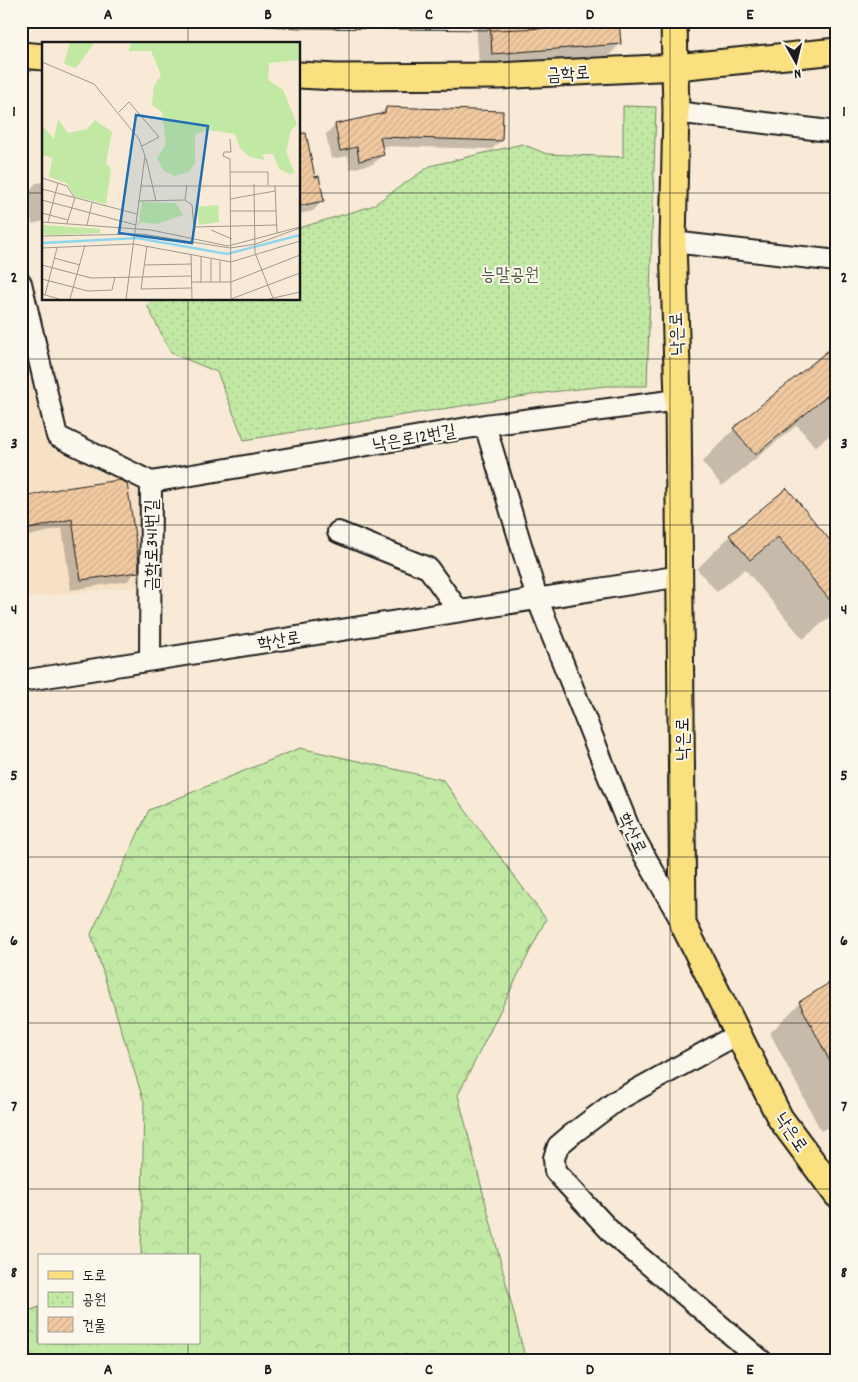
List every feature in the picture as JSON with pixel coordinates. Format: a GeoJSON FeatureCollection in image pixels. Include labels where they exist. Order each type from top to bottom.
{"type":"FeatureCollection","features":[{"type":"Feature","properties":{"kind":"main road","name":"낙은로"},"geometry":{"type":"LineString","coordinates":[[674,21],[676,68],[674,242],[681,576],[683,924],[780,1118],[837,1195]]}},
{"type":"Feature","properties":{"kind":"main road","name":"금학로"},"geometry":{"type":"LineString","coordinates":[[300,75],[336,78],[499,76],[676,68],[837,51]]}},
{"type":"Feature","properties":{"kind":"main road"},"geometry":{"type":"LineString","coordinates":[[21,55],[42,57]]}},
{"type":"Feature","properties":{"kind":"street"},"geometry":{"type":"LineString","coordinates":[[676,112],[837,132]]}},
{"type":"Feature","properties":{"kind":"street"},"geometry":{"type":"LineString","coordinates":[[674,242],[837,261]]}},
{"type":"Feature","properties":{"kind":"street","name":"금학로341번길"},"geometry":{"type":"LineString","coordinates":[[21,283],[57,436],[151,482],[150,660]]}},
{"type":"Feature","properties":{"kind":"street","name":"낙은로12번길"},"geometry":{"type":"LineString","coordinates":[[151,482],[485,425],[678,400]]}},
{"type":"Feature","properties":{"kind":"street"},"geometry":{"type":"LineString","coordinates":[[485,425],[537,598]]}},
{"type":"Feature","properties":{"kind":"street"},"geometry":{"type":"LineString","coordinates":[[338,532],[428,568],[459,611]]}},
{"type":"Feature","properties":{"kind":"street","name":"학산로"},"geometry":{"type":"LineString","coordinates":[[21,681],[681,576]]}},
{"type":"Feature","properties":{"kind":"street","name":"학산로"},"geometry":{"type":"LineString","coordinates":[[537,598],[629,828],[683,924]]}},
{"type":"Feature","properties":{"kind":"street"},"geometry":{"type":"LineString","coordinates":[[738,1034],[616,1101],[558,1146],[554,1158],[555,1171],[614,1235],[762,1361]]}},
{"type":"Feature","properties":{"kind":"shaded area"},"geometry":{"type":"Polygon","coordinates":[[[21,326],[49,440],[143,487],[144,586],[21,598],[21,326]]]}},
{"type":"Feature","properties":{"kind":"green space","name":"능말공원"},"geometry":{"type":"Polygon","coordinates":[[[623,106],[656,107],[647,386],[606,386],[551,392],[244,440],[217,372],[171,353],[147,305],[154,300],[300,300],[300,228],[372,206],[430,166],[522,144],[547,154],[623,157],[623,106]]]}},
{"type":"Feature","properties":{"kind":"green space"},"geometry":{"type":"Polygon","coordinates":[[[300,748],[443,780],[546,919],[458,1095],[526,1361],[21,1361],[21,1314],[38,1307],[38,1344],[200,1344],[200,1254],[141,1254],[144,1102],[91,934],[149,810],[300,748]]]}},
{"type":"Feature","properties":{"kind":"building"},"geometry":{"type":"Polygon","coordinates":[[[490,21],[619,21],[621,44],[492,54],[490,21]]]}},
{"type":"Feature","properties":{"kind":"building"},"geometry":{"type":"Polygon","coordinates":[[[386,107],[503,111],[502,141],[380,137],[384,155],[359,161],[357,147],[340,151],[335,124],[385,113],[386,107]]]}},
{"type":"Feature","properties":{"kind":"building"},"geometry":{"type":"Polygon","coordinates":[[[306,133],[315,177],[319,176],[324,201],[300,206],[300,134],[306,133]]]}},
{"type":"Feature","properties":{"kind":"building"},"geometry":{"type":"Polygon","coordinates":[[[830,349],[837,358],[837,388],[755,455],[733,428],[830,349]]]}},
{"type":"Feature","properties":{"kind":"building"},"geometry":{"type":"Polygon","coordinates":[[[119,480],[127,483],[139,572],[81,580],[72,519],[21,531],[21,498],[59,489],[119,480]]]}},
{"type":"Feature","properties":{"kind":"building"},"geometry":{"type":"Polygon","coordinates":[[[787,488],[837,549],[837,609],[778,537],[750,560],[729,535],[787,488]]]}},
{"type":"Feature","properties":{"kind":"building"},"geometry":{"type":"Polygon","coordinates":[[[837,978],[837,1075],[799,1002],[837,978]]]}},
{"type":"Feature","properties":{"kind":"tram line"},"geometry":{"type":"LineString","coordinates":[[184,21],[301,28],[496,30],[598,26],[638,21]]}}]}
